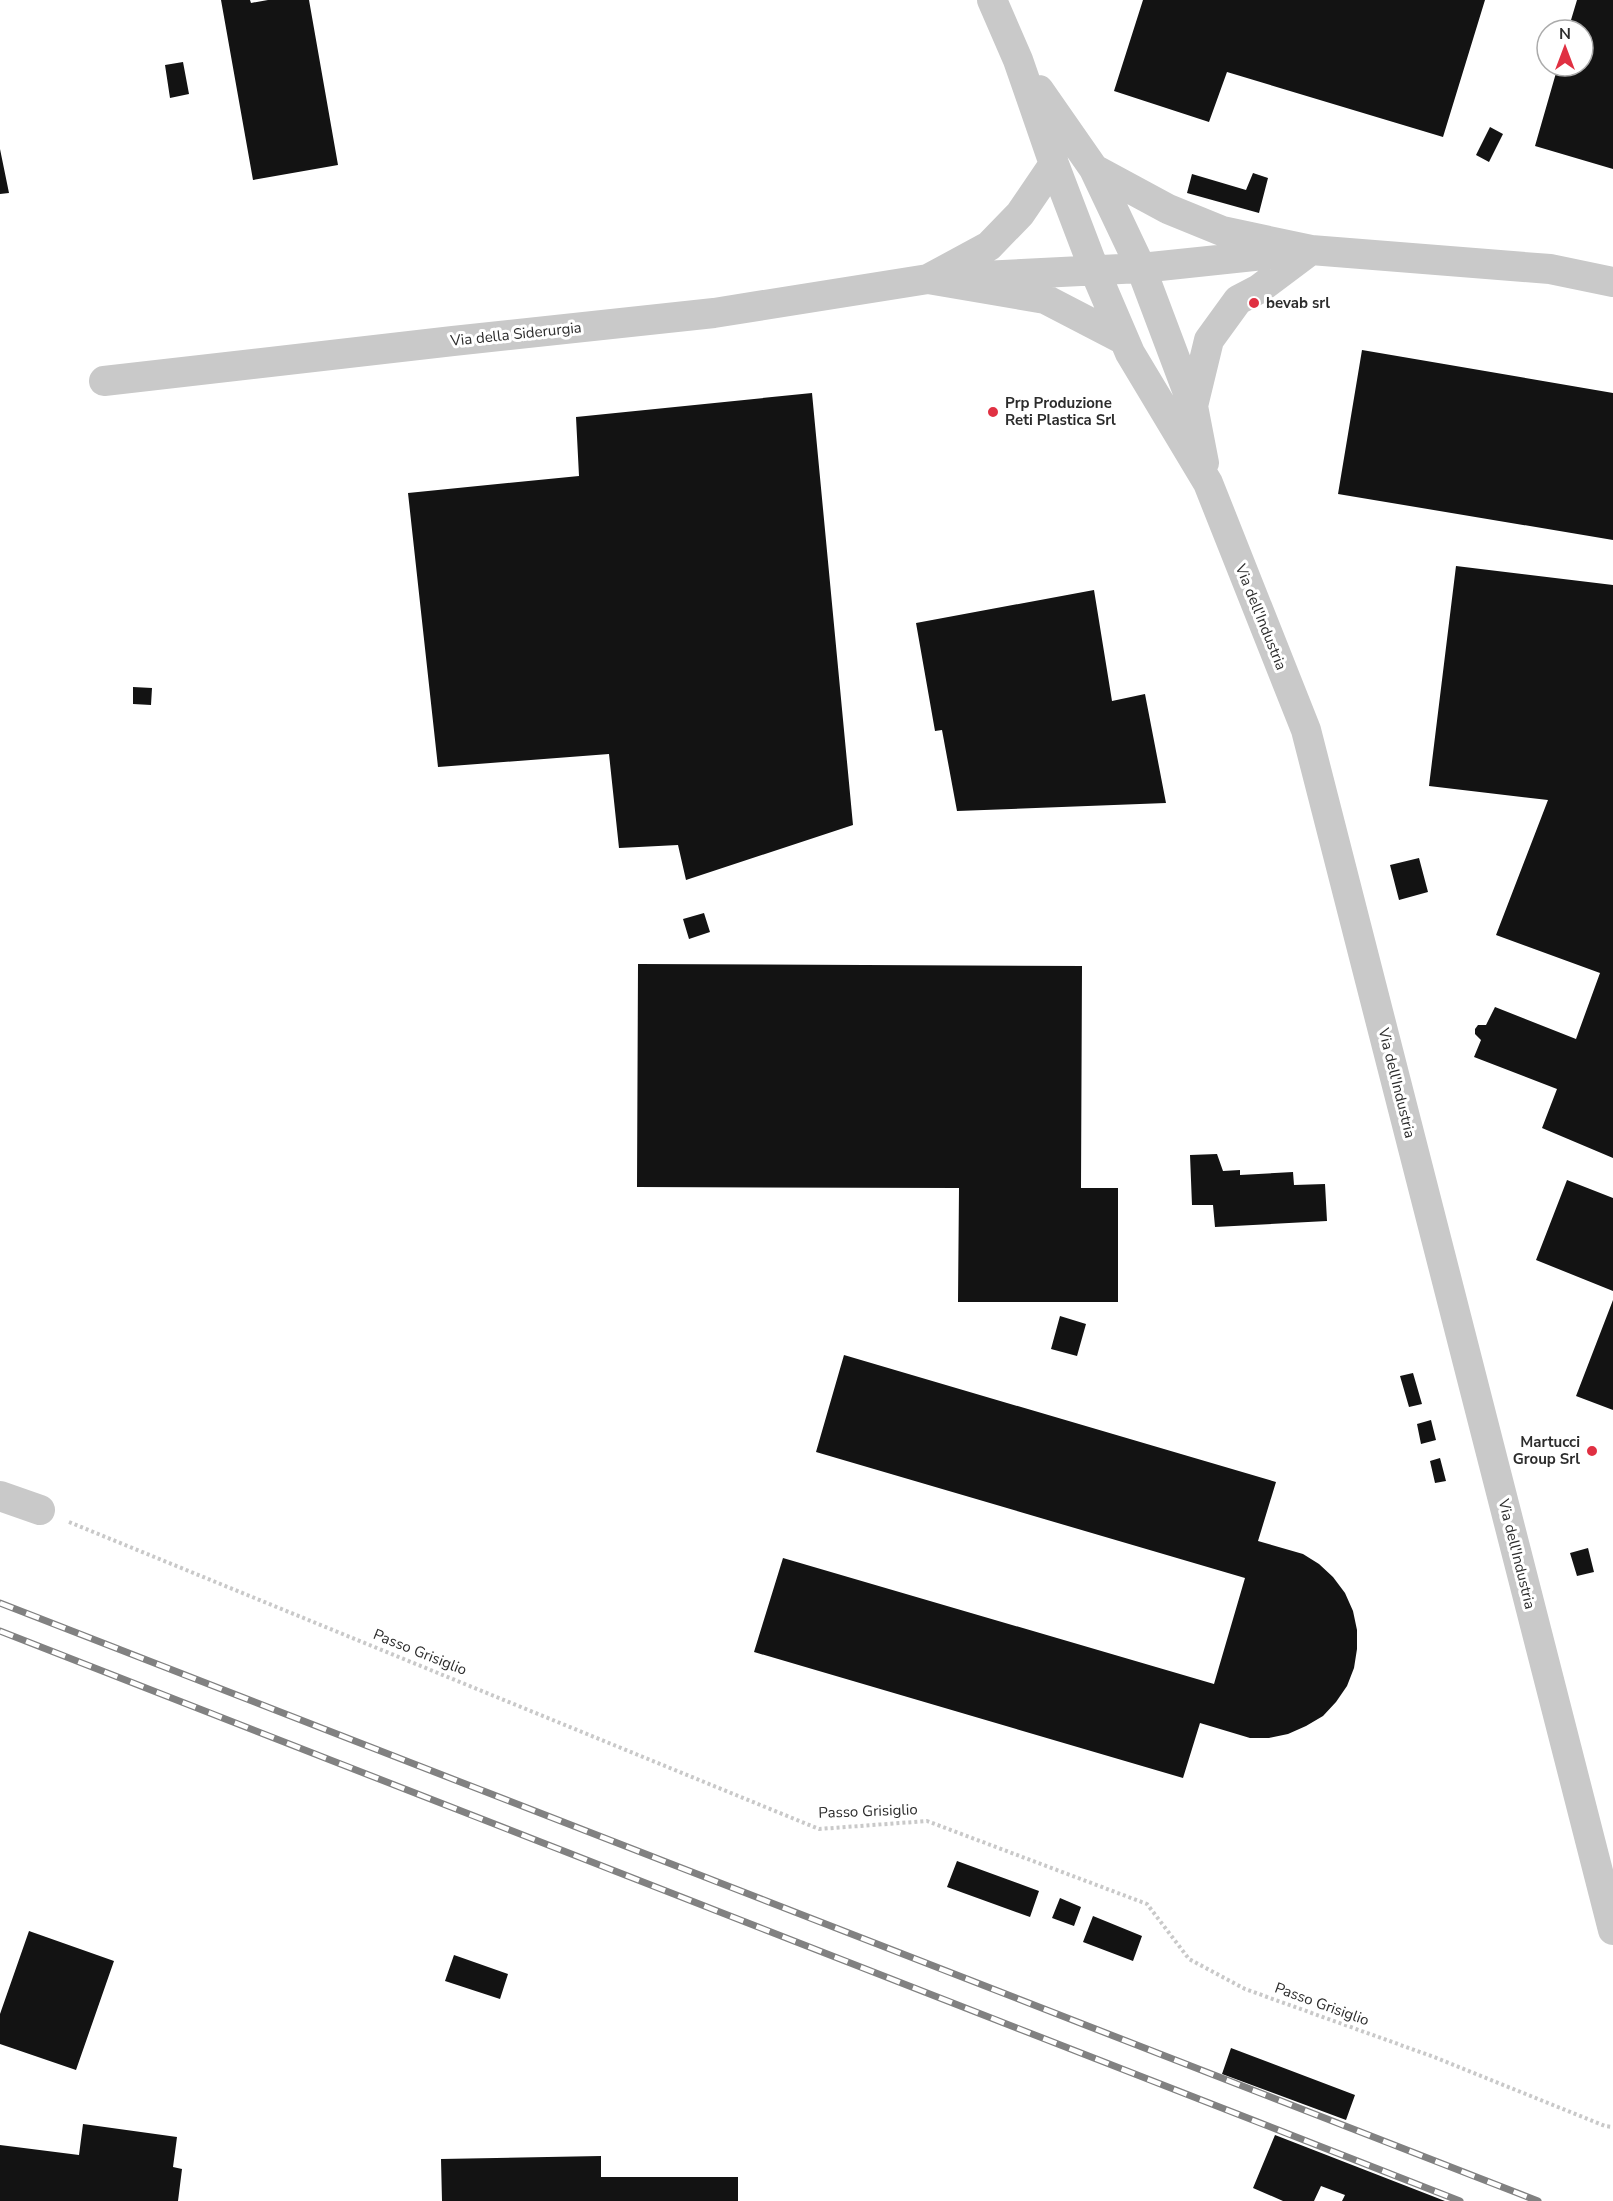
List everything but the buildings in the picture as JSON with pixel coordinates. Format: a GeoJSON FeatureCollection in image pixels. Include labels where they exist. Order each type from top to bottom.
{"type":"FeatureCollection","features":[{"type":"Feature","properties":{"kind":"street"},"geometry":{"type":"LineString","coordinates":[[992,0],[1018,60],[1094,270]]}},
{"type":"Feature","properties":{"kind":"street"},"geometry":{"type":"LineString","coordinates":[[1018,60],[1094,169],[1141,268],[1193,406],[1208,483]]}},
{"type":"Feature","properties":{"kind":"street","name":"Via della Siderurgia"},"geometry":{"type":"LineString","coordinates":[[927,279],[989,246],[1020,214],[1054,164]]}},
{"type":"Feature","properties":{"kind":"street"},"geometry":{"type":"LineString","coordinates":[[1094,169],[1168,210],[1222,231],[1311,250],[1550,270],[1613,282]]}},
{"type":"Feature","properties":{"kind":"street"},"geometry":{"type":"LineString","coordinates":[[927,279],[1141,268],[1311,250]]}},
{"type":"Feature","properties":{"kind":"street"},"geometry":{"type":"LineString","coordinates":[[1193,406],[1209,340],[1238,300],[1259,289],[1311,250]]}},
{"type":"Feature","properties":{"kind":"street","name":"Via dell'Industria"},"geometry":{"type":"LineString","coordinates":[[1094,270],[1124,340],[1208,483],[1306,730],[1613,1930]]}},
{"type":"Feature","properties":{"kind":"street","name":"Via della Siderurgia"},"geometry":{"type":"LineString","coordinates":[[104,381],[714,313],[927,279],[1045,298],[1124,340]]}},
{"type":"Feature","properties":{"kind":"street"},"geometry":{"type":"LineString","coordinates":[[0,1496],[40,1510]]}},
{"type":"Feature","properties":{"kind":"path","name":"Passo Grisiglio"},"geometry":{"type":"LineString","coordinates":[[40,1510],[819,1828],[927,1821],[1147,1904],[1190,1959],[1245,1989],[1434,2057],[1605,2126],[1613,2127]]}},
{"type":"Feature","properties":{"kind":"railway"},"geometry":{"type":"LineString","coordinates":[[0,1603],[1538,2201]]}},
{"type":"Feature","properties":{"kind":"railway"},"geometry":{"type":"LineString","coordinates":[[0,1631],[1460,2201]]}},
{"type":"Feature","properties":{"kind":"place","name":"bevab srl"},"geometry":{"type":"Point","coordinates":[1254,303]}},
{"type":"Feature","properties":{"kind":"place","name":"Prp Produzione Reti Plastica Srl"},"geometry":{"type":"Point","coordinates":[993,412]}},
{"type":"Feature","properties":{"kind":"place","name":"Martucci Group Srl"},"geometry":{"type":"Point","coordinates":[1592,1451]}}]}
